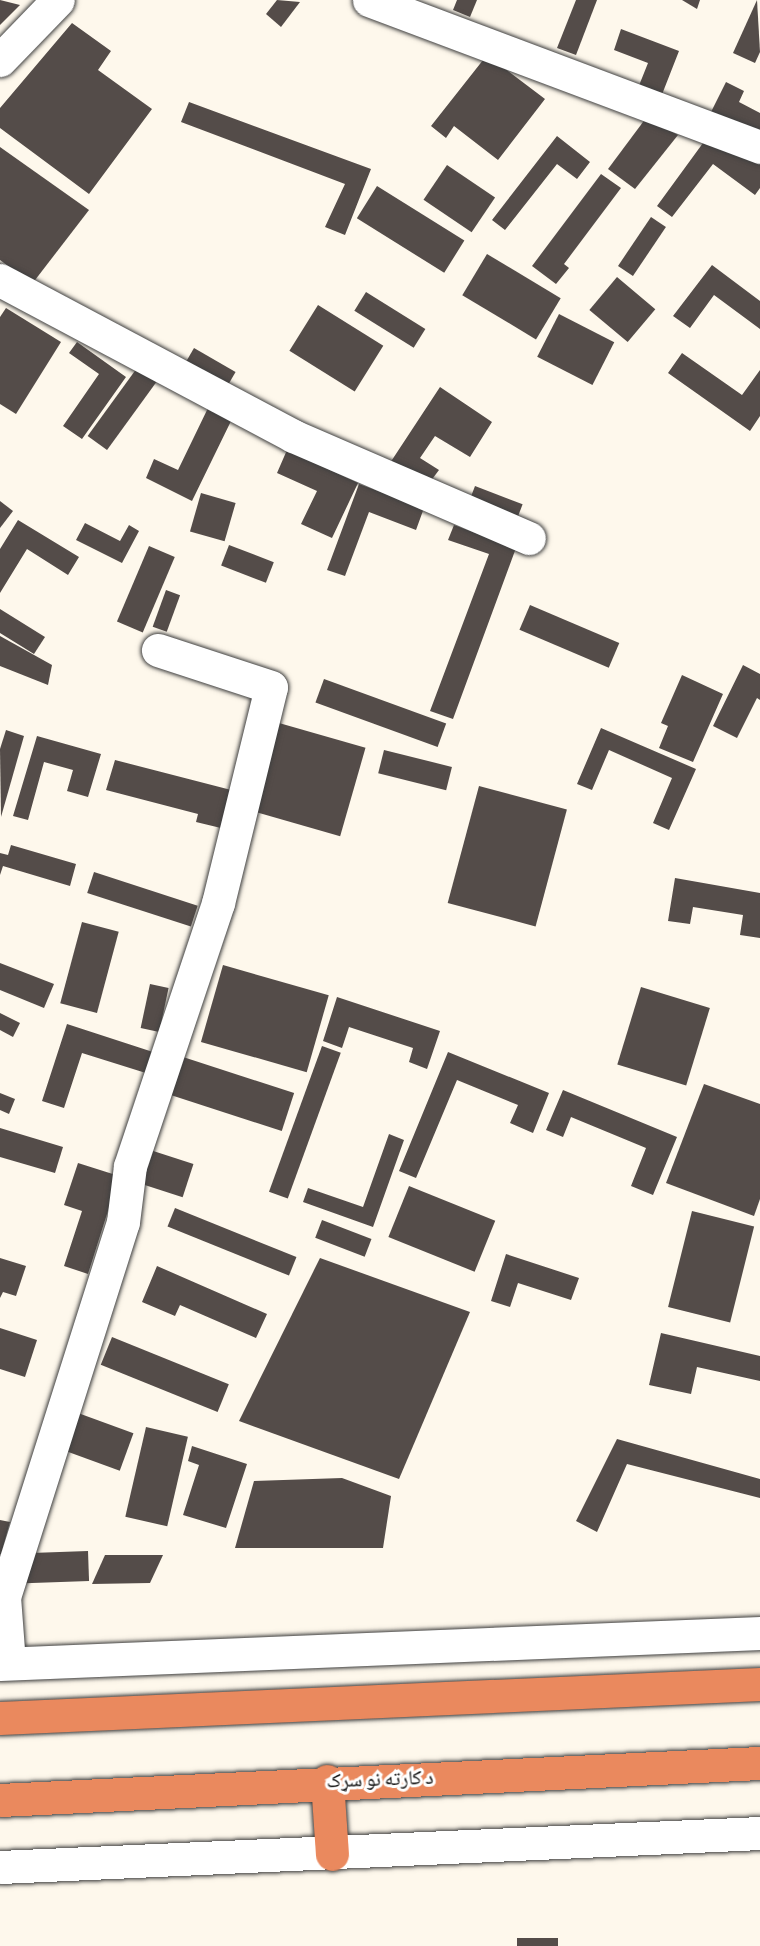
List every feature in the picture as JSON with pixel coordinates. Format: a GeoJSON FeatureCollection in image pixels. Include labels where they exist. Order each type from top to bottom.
{"type":"FeatureCollection","features":[{"type":"Feature","properties":{"kind":"highway"},"geometry":{"type":"LineString","coordinates":[[0,1718],[760,1684]]}},
{"type":"Feature","properties":{"kind":"highway","name":"د کارته نو سړک"},"geometry":{"type":"LineString","coordinates":[[0,1800],[327,1781],[760,1763]]}},
{"type":"Feature","properties":{"kind":"highway"},"geometry":{"type":"LineString","coordinates":[[327,1781],[332,1854]]}},
{"type":"Feature","properties":{"kind":"street"},"geometry":{"type":"LineString","coordinates":[[0,60],[58,0]]}},
{"type":"Feature","properties":{"kind":"street"},"geometry":{"type":"LineString","coordinates":[[369,0],[760,147]]}},
{"type":"Feature","properties":{"kind":"street"},"geometry":{"type":"LineString","coordinates":[[0,280],[293,435],[529,538]]}},
{"type":"Feature","properties":{"kind":"street"},"geometry":{"type":"LineString","coordinates":[[158,650],[271,687],[218,903],[130,1166],[123,1222],[4,1597],[5,1663],[760,1633]]}},
{"type":"Feature","properties":{"kind":"street"},"geometry":{"type":"LineString","coordinates":[[0,1867],[332,1854],[760,1833]]}},
{"type":"Feature","properties":{"kind":"building"},"geometry":{"type":"Polygon","coordinates":[[[0,0],[20,5],[0,25],[0,0]]]}},
{"type":"Feature","properties":{"kind":"building"},"geometry":{"type":"Polygon","coordinates":[[[277,0],[300,2],[281,27],[266,14],[277,0]]]}},
{"type":"Feature","properties":{"kind":"building"},"geometry":{"type":"Polygon","coordinates":[[[457,0],[477,0],[470,17],[453,10],[457,0]]]}},
{"type":"Feature","properties":{"kind":"building"},"geometry":{"type":"Polygon","coordinates":[[[576,0],[597,0],[576,55],[557,48],[576,0]]]}},
{"type":"Feature","properties":{"kind":"building"},"geometry":{"type":"Polygon","coordinates":[[[682,0],[700,0],[697,9],[682,0]]]}},
{"type":"Feature","properties":{"kind":"building"},"geometry":{"type":"Polygon","coordinates":[[[757,0],[760,52],[755,63],[733,53],[757,0]]]}},
{"type":"Feature","properties":{"kind":"building"},"geometry":{"type":"Polygon","coordinates":[[[72,23],[111,51],[98,70],[152,109],[89,194],[0,128],[0,108],[72,23]]]}},
{"type":"Feature","properties":{"kind":"building"},"geometry":{"type":"Polygon","coordinates":[[[621,29],[679,51],[661,97],[638,88],[648,63],[614,50],[621,29]]]}},
{"type":"Feature","properties":{"kind":"building"},"geometry":{"type":"Polygon","coordinates":[[[487,55],[545,99],[498,160],[454,126],[446,138],[431,126],[487,55]]]}},
{"type":"Feature","properties":{"kind":"building"},"geometry":{"type":"Polygon","coordinates":[[[726,82],[744,91],[739,102],[760,113],[760,141],[709,116],[726,82]]]}},
{"type":"Feature","properties":{"kind":"building"},"geometry":{"type":"Polygon","coordinates":[[[189,102],[371,169],[345,235],[325,227],[345,184],[181,122],[189,102]]]}},
{"type":"Feature","properties":{"kind":"building"},"geometry":{"type":"Polygon","coordinates":[[[646,118],[678,135],[635,189],[608,169],[646,118]]]}},
{"type":"Feature","properties":{"kind":"building"},"geometry":{"type":"Polygon","coordinates":[[[557,136],[590,162],[577,179],[557,164],[505,230],[492,220],[557,136]]]}},
{"type":"Feature","properties":{"kind":"building"},"geometry":{"type":"Polygon","coordinates":[[[703,143],[760,163],[760,188],[755,195],[713,164],[672,217],[657,206],[703,143]]]}},
{"type":"Feature","properties":{"kind":"building"},"geometry":{"type":"Polygon","coordinates":[[[0,147],[89,210],[32,284],[0,260],[0,147]]]}},
{"type":"Feature","properties":{"kind":"building"},"geometry":{"type":"Polygon","coordinates":[[[447,165],[495,197],[472,232],[424,200],[447,165]]]}},
{"type":"Feature","properties":{"kind":"building"},"geometry":{"type":"Polygon","coordinates":[[[601,174],[621,188],[564,264],[569,268],[556,284],[532,266],[601,174]]]}},
{"type":"Feature","properties":{"kind":"building"},"geometry":{"type":"Polygon","coordinates":[[[377,186],[464,241],[444,273],[357,218],[377,186]]]}},
{"type":"Feature","properties":{"kind":"building"},"geometry":{"type":"Polygon","coordinates":[[[651,217],[666,227],[633,276],[618,266],[651,217]]]}},
{"type":"Feature","properties":{"kind":"building"},"geometry":{"type":"Polygon","coordinates":[[[487,254],[561,298],[536,339],[462,295],[487,254]]]}},
{"type":"Feature","properties":{"kind":"building"},"geometry":{"type":"Polygon","coordinates":[[[712,265],[760,301],[760,329],[714,295],[690,328],[673,316],[712,265]]]}},
{"type":"Feature","properties":{"kind":"building"},"geometry":{"type":"Polygon","coordinates":[[[617,277],[655,309],[628,342],[589,310],[617,277]]]}},
{"type":"Feature","properties":{"kind":"building"},"geometry":{"type":"Polygon","coordinates":[[[366,292],[425,329],[414,348],[354,311],[366,292]]]}},
{"type":"Feature","properties":{"kind":"building"},"geometry":{"type":"Polygon","coordinates":[[[318,305],[383,346],[355,392],[289,351],[318,305]]]}},
{"type":"Feature","properties":{"kind":"building"},"geometry":{"type":"Polygon","coordinates":[[[6,308],[61,342],[16,414],[0,404],[0,317],[6,308]]]}},
{"type":"Feature","properties":{"kind":"building"},"geometry":{"type":"Polygon","coordinates":[[[559,314],[614,342],[592,385],[537,357],[559,314]]]}},
{"type":"Feature","properties":{"kind":"building"},"geometry":{"type":"Polygon","coordinates":[[[77,342],[126,377],[82,439],[63,426],[99,374],[69,353],[77,342]]]}},
{"type":"Feature","properties":{"kind":"building"},"geometry":{"type":"Polygon","coordinates":[[[194,348],[236,372],[226,389],[184,365],[194,348]]]}},
{"type":"Feature","properties":{"kind":"building"},"geometry":{"type":"Polygon","coordinates":[[[682,353],[742,395],[760,370],[760,416],[750,431],[668,373],[682,353]]]}},
{"type":"Feature","properties":{"kind":"building"},"geometry":{"type":"Polygon","coordinates":[[[137,368],[156,382],[107,450],[88,436],[137,368]]]}},
{"type":"Feature","properties":{"kind":"building"},"geometry":{"type":"Polygon","coordinates":[[[440,387],[492,422],[470,457],[435,436],[420,458],[439,470],[427,486],[390,463],[440,387]]]}},
{"type":"Feature","properties":{"kind":"building"},"geometry":{"type":"Polygon","coordinates":[[[208,408],[232,419],[192,501],[146,478],[154,459],[178,470],[208,408]]]}},
{"type":"Feature","properties":{"kind":"building"},"geometry":{"type":"Polygon","coordinates":[[[287,450],[358,483],[332,538],[301,524],[317,491],[277,473],[287,450]]]}},
{"type":"Feature","properties":{"kind":"building"},"geometry":{"type":"Polygon","coordinates":[[[359,484],[424,508],[416,530],[369,512],[345,576],[327,570],[359,484]]]}},
{"type":"Feature","properties":{"kind":"building"},"geometry":{"type":"Polygon","coordinates":[[[475,486],[523,504],[515,523],[468,505],[475,486]]]}},
{"type":"Feature","properties":{"kind":"building"},"geometry":{"type":"Polygon","coordinates":[[[201,493],[236,503],[225,541],[190,531],[201,493]]]}},
{"type":"Feature","properties":{"kind":"building"},"geometry":{"type":"Polygon","coordinates":[[[0,501],[13,511],[0,528],[0,501]]]}},
{"type":"Feature","properties":{"kind":"building"},"geometry":{"type":"Polygon","coordinates":[[[18,520],[79,557],[68,575],[27,549],[0,593],[0,549],[18,520]]]}},
{"type":"Feature","properties":{"kind":"building"},"geometry":{"type":"Polygon","coordinates":[[[85,523],[120,541],[129,525],[139,531],[122,563],[76,540],[85,523]]]}},
{"type":"Feature","properties":{"kind":"building"},"geometry":{"type":"Polygon","coordinates":[[[454,525],[516,548],[453,719],[430,711],[489,554],[448,540],[454,525]]]}},
{"type":"Feature","properties":{"kind":"building"},"geometry":{"type":"Polygon","coordinates":[[[229,545],[274,562],[266,583],[221,566],[229,545]]]}},
{"type":"Feature","properties":{"kind":"building"},"geometry":{"type":"Polygon","coordinates":[[[149,546],[175,557],[143,632],[117,621],[149,546]]]}},
{"type":"Feature","properties":{"kind":"building"},"geometry":{"type":"Polygon","coordinates":[[[166,590],[180,595],[167,632],[153,627],[166,590]]]}},
{"type":"Feature","properties":{"kind":"building"},"geometry":{"type":"Polygon","coordinates":[[[530,605],[619,643],[609,668],[519,630],[530,605]]]}},
{"type":"Feature","properties":{"kind":"building"},"geometry":{"type":"Polygon","coordinates":[[[0,609],[45,637],[34,654],[0,633],[0,609]]]}},
{"type":"Feature","properties":{"kind":"building"},"geometry":{"type":"Polygon","coordinates":[[[0,636],[52,665],[48,685],[0,666],[0,636]]]}},
{"type":"Feature","properties":{"kind":"building"},"geometry":{"type":"Polygon","coordinates":[[[743,665],[760,674],[760,700],[757,698],[737,738],[713,726],[743,665]]]}},
{"type":"Feature","properties":{"kind":"building"},"geometry":{"type":"Polygon","coordinates":[[[682,675],[723,694],[693,762],[659,748],[668,726],[661,723],[682,675]]]}},
{"type":"Feature","properties":{"kind":"building"},"geometry":{"type":"Polygon","coordinates":[[[324,679],[446,723],[438,747],[315,702],[324,679]]]}},
{"type":"Feature","properties":{"kind":"building"},"geometry":{"type":"Polygon","coordinates":[[[279,723],[366,748],[340,836],[254,811],[279,723]]]}},
{"type":"Feature","properties":{"kind":"building"},"geometry":{"type":"Polygon","coordinates":[[[601,728],[696,769],[669,830],[653,823],[672,778],[609,750],[592,790],[577,784],[601,728]]]}},
{"type":"Feature","properties":{"kind":"building"},"geometry":{"type":"Polygon","coordinates":[[[6,730],[24,736],[1,817],[0,749],[6,730]]]}},
{"type":"Feature","properties":{"kind":"building"},"geometry":{"type":"Polygon","coordinates":[[[37,736],[101,754],[88,797],[67,791],[73,770],[44,762],[28,820],[13,816],[37,736]]]}},
{"type":"Feature","properties":{"kind":"building"},"geometry":{"type":"Polygon","coordinates":[[[384,750],[452,767],[446,790],[378,773],[384,750]]]}},
{"type":"Feature","properties":{"kind":"building"},"geometry":{"type":"Polygon","coordinates":[[[115,760],[235,791],[225,829],[196,822],[198,814],[106,790],[115,760]]]}},
{"type":"Feature","properties":{"kind":"building"},"geometry":{"type":"Polygon","coordinates":[[[479,786],[567,810],[536,926],[448,903],[479,786]]]}},
{"type":"Feature","properties":{"kind":"building"},"geometry":{"type":"Polygon","coordinates":[[[11,845],[76,864],[70,886],[3,866],[0,875],[0,853],[8,855],[11,845]]]}},
{"type":"Feature","properties":{"kind":"building"},"geometry":{"type":"Polygon","coordinates":[[[94,872],[198,906],[191,927],[87,893],[94,872]]]}},
{"type":"Feature","properties":{"kind":"building"},"geometry":{"type":"Polygon","coordinates":[[[675,878],[760,893],[760,938],[740,935],[743,915],[693,907],[690,924],[668,921],[675,878]]]}},
{"type":"Feature","properties":{"kind":"building"},"geometry":{"type":"Polygon","coordinates":[[[82,922],[119,932],[97,1013],[60,1003],[82,922]]]}},
{"type":"Feature","properties":{"kind":"building"},"geometry":{"type":"Polygon","coordinates":[[[0,963],[54,984],[44,1008],[0,990],[0,963]]]}},
{"type":"Feature","properties":{"kind":"building"},"geometry":{"type":"Polygon","coordinates":[[[223,965],[329,995],[307,1072],[201,1042],[223,965]]]}},
{"type":"Feature","properties":{"kind":"building"},"geometry":{"type":"Polygon","coordinates":[[[150,984],[169,988],[159,1032],[141,1028],[150,984]]]}},
{"type":"Feature","properties":{"kind":"building"},"geometry":{"type":"Polygon","coordinates":[[[641,987],[710,1008],[686,1086],[617,1064],[641,987]]]}},
{"type":"Feature","properties":{"kind":"building"},"geometry":{"type":"Polygon","coordinates":[[[337,997],[440,1031],[427,1069],[409,1062],[413,1048],[349,1027],[342,1048],[323,1041],[337,997]]]}},
{"type":"Feature","properties":{"kind":"building"},"geometry":{"type":"Polygon","coordinates":[[[0,1013],[20,1023],[13,1037],[0,1030],[0,1013]]]}},
{"type":"Feature","properties":{"kind":"building"},"geometry":{"type":"Polygon","coordinates":[[[67,1024],[156,1053],[149,1074],[82,1053],[64,1108],[42,1101],[67,1024]]]}},
{"type":"Feature","properties":{"kind":"building"},"geometry":{"type":"Polygon","coordinates":[[[322,1046],[341,1053],[288,1198],[269,1192],[322,1046]]]}},
{"type":"Feature","properties":{"kind":"building"},"geometry":{"type":"Polygon","coordinates":[[[448,1052],[549,1093],[533,1133],[510,1123],[518,1105],[457,1080],[416,1178],[399,1171],[448,1052]]]}},
{"type":"Feature","properties":{"kind":"building"},"geometry":{"type":"Polygon","coordinates":[[[180,1056],[294,1093],[282,1131],[168,1094],[180,1056]]]}},
{"type":"Feature","properties":{"kind":"building"},"geometry":{"type":"Polygon","coordinates":[[[704,1084],[760,1104],[760,1199],[754,1216],[666,1183],[704,1084]]]}},
{"type":"Feature","properties":{"kind":"building"},"geometry":{"type":"Polygon","coordinates":[[[563,1090],[677,1137],[653,1195],[631,1186],[646,1148],[571,1117],[563,1137],[546,1130],[563,1090]]]}},
{"type":"Feature","properties":{"kind":"building"},"geometry":{"type":"Polygon","coordinates":[[[0,1093],[15,1099],[9,1114],[0,1110],[0,1093]]]}},
{"type":"Feature","properties":{"kind":"building"},"geometry":{"type":"Polygon","coordinates":[[[0,1128],[63,1147],[55,1173],[0,1157],[0,1128]]]}},
{"type":"Feature","properties":{"kind":"building"},"geometry":{"type":"Polygon","coordinates":[[[389,1134],[404,1140],[373,1227],[303,1202],[308,1188],[363,1207],[389,1134]]]}},
{"type":"Feature","properties":{"kind":"building"},"geometry":{"type":"Polygon","coordinates":[[[144,1148],[193,1164],[183,1197],[133,1181],[144,1148]]]}},
{"type":"Feature","properties":{"kind":"building"},"geometry":{"type":"Polygon","coordinates":[[[78,1163],[119,1176],[88,1274],[64,1266],[82,1211],[64,1205],[78,1163]]]}},
{"type":"Feature","properties":{"kind":"building"},"geometry":{"type":"Polygon","coordinates":[[[409,1186],[495,1221],[475,1272],[388,1237],[409,1186]]]}},
{"type":"Feature","properties":{"kind":"building"},"geometry":{"type":"Polygon","coordinates":[[[175,1208],[296,1257],[289,1276],[168,1227],[175,1208]]]}},
{"type":"Feature","properties":{"kind":"building"},"geometry":{"type":"Polygon","coordinates":[[[692,1211],[754,1226],[730,1323],[668,1307],[692,1211]]]}},
{"type":"Feature","properties":{"kind":"building"},"geometry":{"type":"Polygon","coordinates":[[[322,1220],[371,1239],[365,1257],[315,1238],[322,1220]]]}},
{"type":"Feature","properties":{"kind":"building"},"geometry":{"type":"Polygon","coordinates":[[[506,1254],[579,1278],[571,1300],[518,1283],[510,1307],[491,1301],[506,1254]]]}},
{"type":"Feature","properties":{"kind":"building"},"geometry":{"type":"Polygon","coordinates":[[[0,1258],[26,1266],[16,1296],[3,1292],[0,1298],[0,1258]]]}},
{"type":"Feature","properties":{"kind":"building"},"geometry":{"type":"Polygon","coordinates":[[[320,1258],[470,1312],[399,1479],[239,1421],[320,1258]]]}},
{"type":"Feature","properties":{"kind":"building"},"geometry":{"type":"Polygon","coordinates":[[[157,1266],[267,1314],[256,1338],[180,1305],[175,1316],[142,1302],[157,1266]]]}},
{"type":"Feature","properties":{"kind":"building"},"geometry":{"type":"Polygon","coordinates":[[[0,1328],[37,1340],[25,1377],[0,1369],[0,1328]]]}},
{"type":"Feature","properties":{"kind":"building"},"geometry":{"type":"Polygon","coordinates":[[[661,1333],[760,1356],[760,1381],[697,1367],[691,1394],[649,1385],[661,1333]]]}},
{"type":"Feature","properties":{"kind":"building"},"geometry":{"type":"Polygon","coordinates":[[[112,1337],[229,1384],[218,1412],[101,1365],[112,1337]]]}},
{"type":"Feature","properties":{"kind":"building"},"geometry":{"type":"Polygon","coordinates":[[[78,1413],[133,1433],[120,1471],[64,1451],[78,1413]]]}},
{"type":"Feature","properties":{"kind":"building"},"geometry":{"type":"Polygon","coordinates":[[[146,1427],[188,1437],[167,1526],[125,1517],[146,1427]]]}},
{"type":"Feature","properties":{"kind":"building"},"geometry":{"type":"Polygon","coordinates":[[[617,1439],[760,1479],[760,1498],[627,1464],[597,1532],[576,1521],[617,1439]]]}},
{"type":"Feature","properties":{"kind":"building"},"geometry":{"type":"Polygon","coordinates":[[[192,1446],[247,1464],[226,1528],[183,1515],[199,1465],[188,1461],[192,1446]]]}},
{"type":"Feature","properties":{"kind":"building"},"geometry":{"type":"Polygon","coordinates":[[[342,1478],[391,1496],[383,1548],[235,1548],[254,1481],[342,1478]]]}},
{"type":"Feature","properties":{"kind":"building"},"geometry":{"type":"Polygon","coordinates":[[[0,1520],[10,1522],[1,1554],[0,1554],[0,1520]]]}},
{"type":"Feature","properties":{"kind":"building"},"geometry":{"type":"Polygon","coordinates":[[[88,1551],[89,1581],[25,1583],[24,1553],[88,1551]]]}},
{"type":"Feature","properties":{"kind":"building"},"geometry":{"type":"Polygon","coordinates":[[[105,1555],[163,1555],[150,1583],[92,1584],[105,1555]]]}},
{"type":"Feature","properties":{"kind":"building"},"geometry":{"type":"Polygon","coordinates":[[[517,1938],[558,1938],[558,1946],[517,1946],[517,1938]]]}}]}
